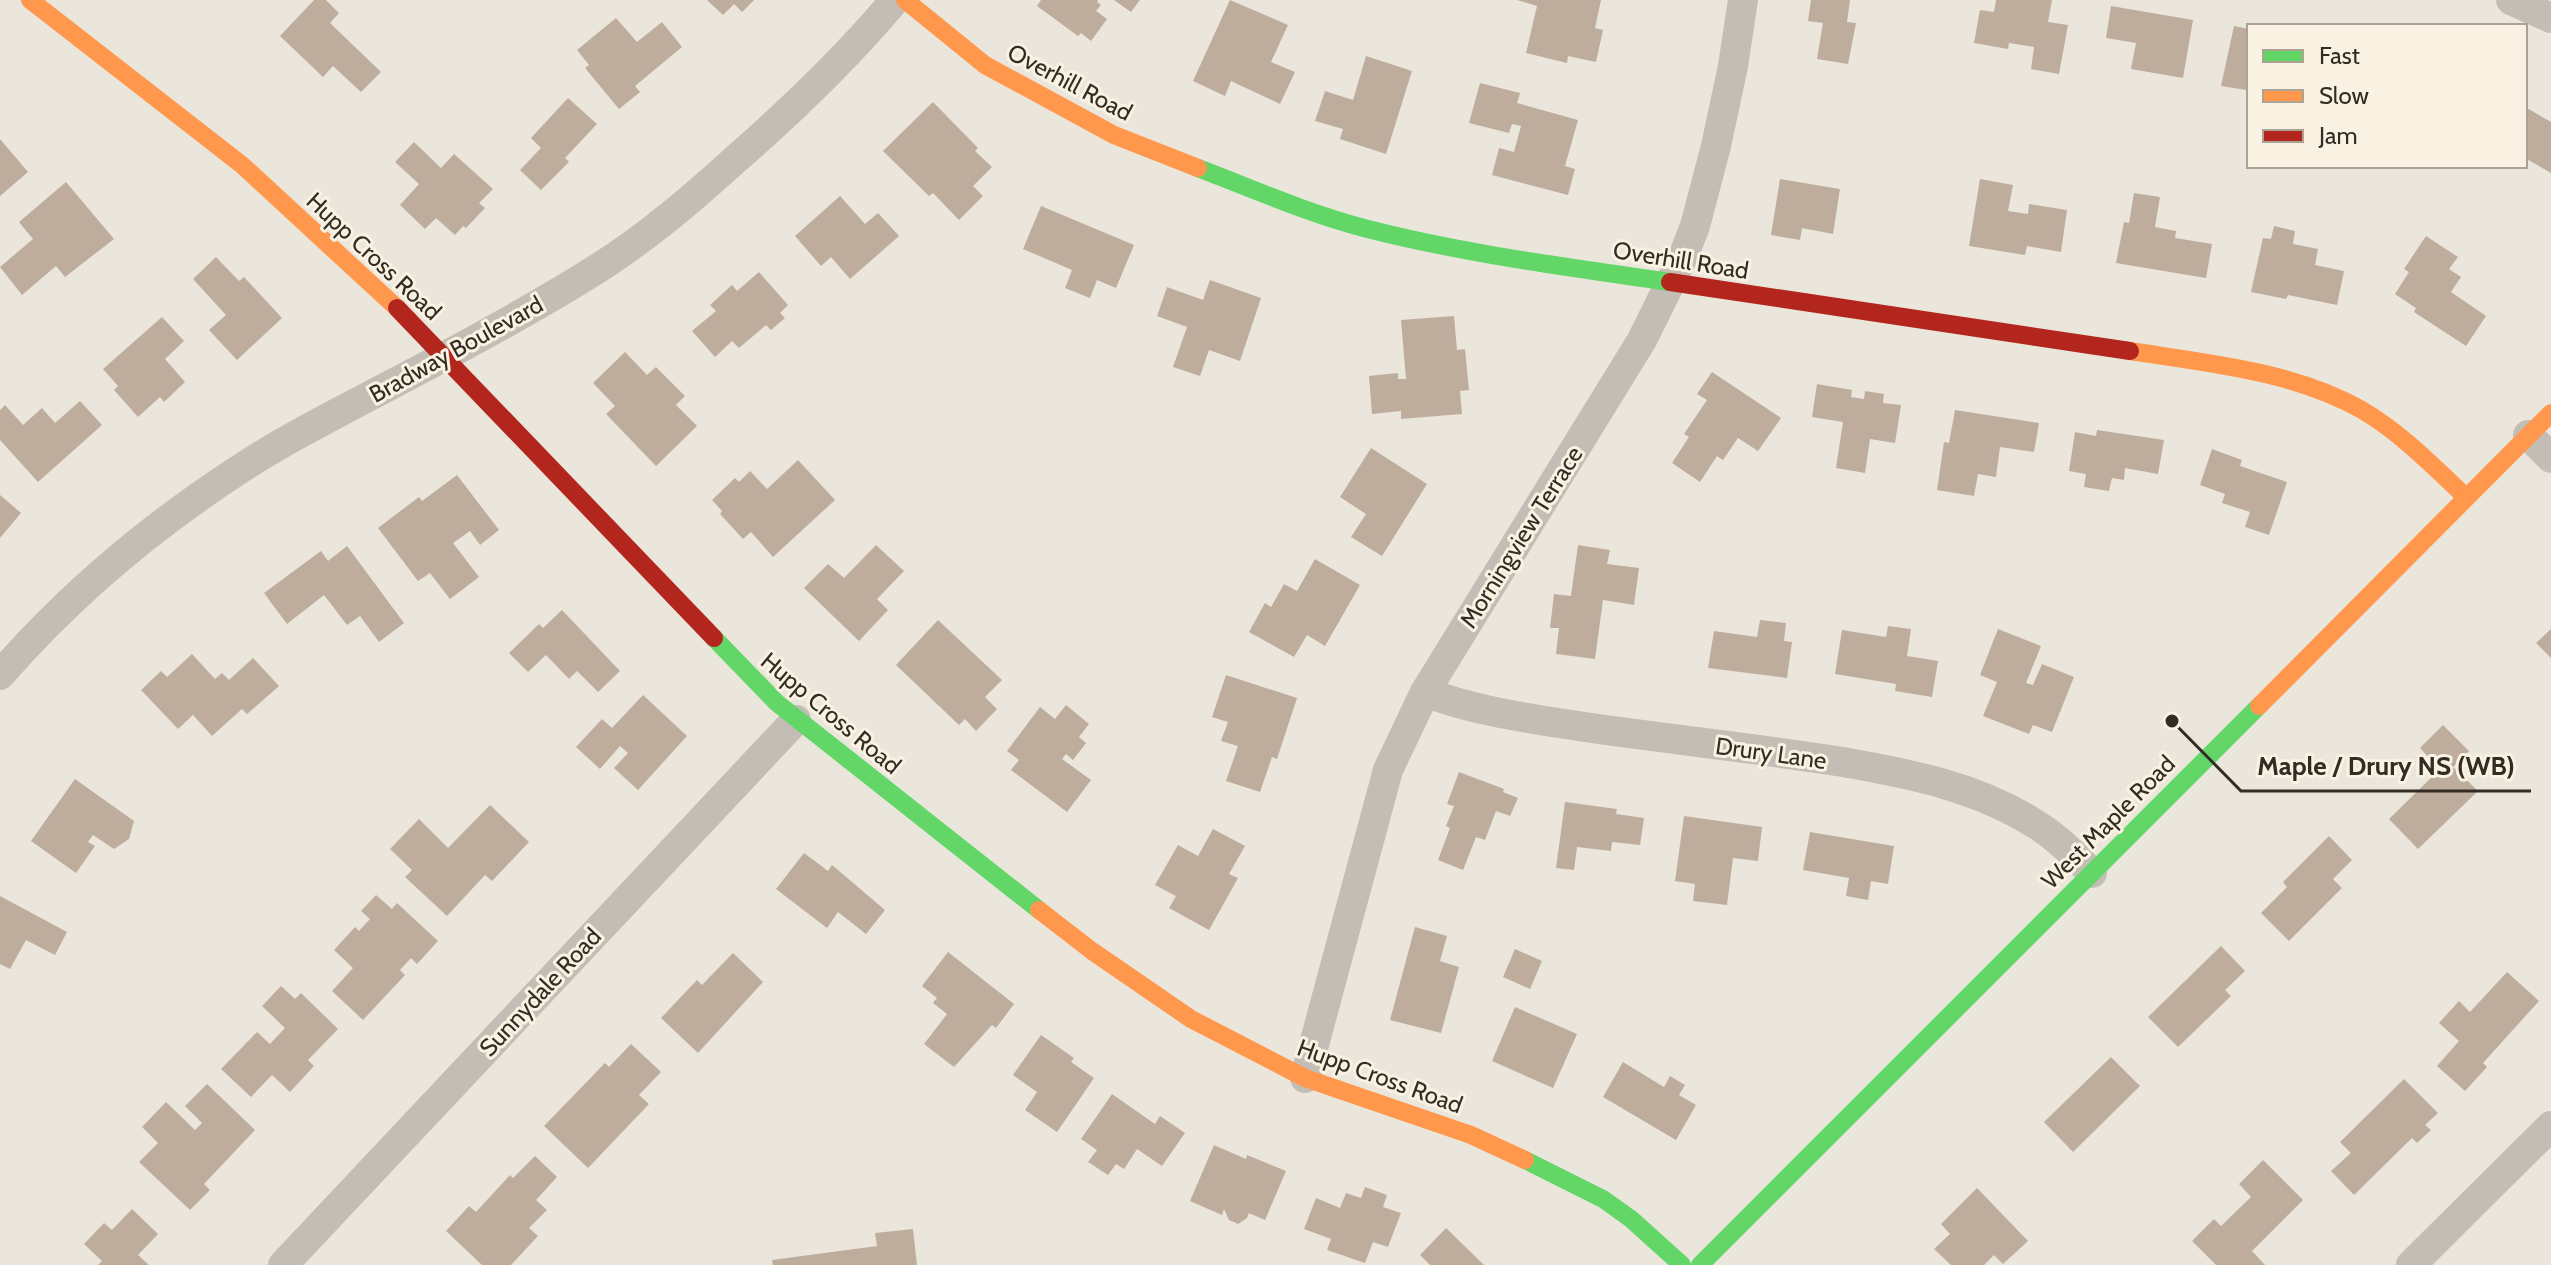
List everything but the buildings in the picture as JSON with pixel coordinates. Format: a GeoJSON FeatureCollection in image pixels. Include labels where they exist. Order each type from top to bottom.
{"type":"FeatureCollection","features":[{"type":"Feature","properties":{"kind":"street","name":"Hupp Cross Road"},"geometry":{"type":"LineString","coordinates":[[30,0],[242,165],[416,325],[690,615],[796,720],[956,847],[1103,959],[1191,1019],[1305,1078],[1471,1135],[1552,1172],[1603,1199],[1631,1219],[1682,1265]]}},
{"type":"Feature","properties":{"kind":"street","name":"Bradway Boulevard"},"geometry":{"type":"LineString","coordinates":[[0,675],[89,586],[183,509],[251,462],[506,324],[603,265],[674,214],[795,106],[895,0]]}},
{"type":"Feature","properties":{"kind":"street","name":"Overhill Road"},"geometry":{"type":"LineString","coordinates":[[905,0],[985,65],[1077,117],[1114,135],[1303,209],[1365,228],[1534,262],[2187,360],[2286,379],[2315,388],[2359,410],[2391,431],[2466,497]]}},
{"type":"Feature","properties":{"kind":"street","name":"Morningview Terrace"},"geometry":{"type":"LineString","coordinates":[[1305,1078],[1388,770],[1425,692],[1642,340],[1695,226],[1733,66],[1743,0]]}},
{"type":"Feature","properties":{"kind":"street"},"geometry":{"type":"LineString","coordinates":[[2511,0],[2551,18]]}},
{"type":"Feature","properties":{"kind":"street","name":"West Maple Road"},"geometry":{"type":"LineString","coordinates":[[1700,1265],[2551,413]]}},
{"type":"Feature","properties":{"kind":"street"},"geometry":{"type":"LineString","coordinates":[[2528,435],[2551,458]]}},
{"type":"Feature","properties":{"kind":"street","name":"Drury Lane"},"geometry":{"type":"LineString","coordinates":[[1425,692],[1452,703],[1519,717],[1788,754],[1940,781],[1976,793],[2034,823],[2050,833],[2092,873]]}},
{"type":"Feature","properties":{"kind":"street","name":"Sunnydale Road"},"geometry":{"type":"LineString","coordinates":[[283,1265],[796,720]]}},
{"type":"Feature","properties":{"kind":"street"},"geometry":{"type":"LineString","coordinates":[[2411,1265],[2551,1126]]}},
{"type":"Feature","properties":{"kind":"traffic: fast"},"geometry":{"type":"LineString","coordinates":[[1198,168],[1364,228],[1517,259],[1670,282]]}},
{"type":"Feature","properties":{"kind":"traffic: fast"},"geometry":{"type":"LineString","coordinates":[[714,638],[777,703],[1039,910]]}},
{"type":"Feature","properties":{"kind":"traffic: fast"},"geometry":{"type":"LineString","coordinates":[[1700,1265],[2259,706]]}},
{"type":"Feature","properties":{"kind":"traffic: fast"},"geometry":{"type":"LineString","coordinates":[[1525,1160],[1603,1199],[1631,1219],[1682,1265]]}},
{"type":"Feature","properties":{"kind":"traffic: slow"},"geometry":{"type":"LineString","coordinates":[[30,0],[242,165],[397,308]]}},
{"type":"Feature","properties":{"kind":"traffic: slow"},"geometry":{"type":"LineString","coordinates":[[905,0],[985,65],[1114,135],[1198,168]]}},
{"type":"Feature","properties":{"kind":"traffic: slow"},"geometry":{"type":"LineString","coordinates":[[2130,351],[2249,370],[2335,397],[2390,429],[2466,497]]}},
{"type":"Feature","properties":{"kind":"traffic: slow"},"geometry":{"type":"LineString","coordinates":[[2259,706],[2551,413]]}},
{"type":"Feature","properties":{"kind":"traffic: slow"},"geometry":{"type":"LineString","coordinates":[[1039,910],[1092,951],[1191,1019],[1305,1078],[1471,1135],[1525,1160]]}},
{"type":"Feature","properties":{"kind":"traffic: jam"},"geometry":{"type":"LineString","coordinates":[[1670,282],[2130,351]]}},
{"type":"Feature","properties":{"kind":"traffic: jam"},"geometry":{"type":"LineString","coordinates":[[397,308],[714,638]]}},
{"type":"Feature","properties":{"kind":"place","name":"Maple / Drury NS (WB)"},"geometry":{"type":"Point","coordinates":[2172,721]}}]}
